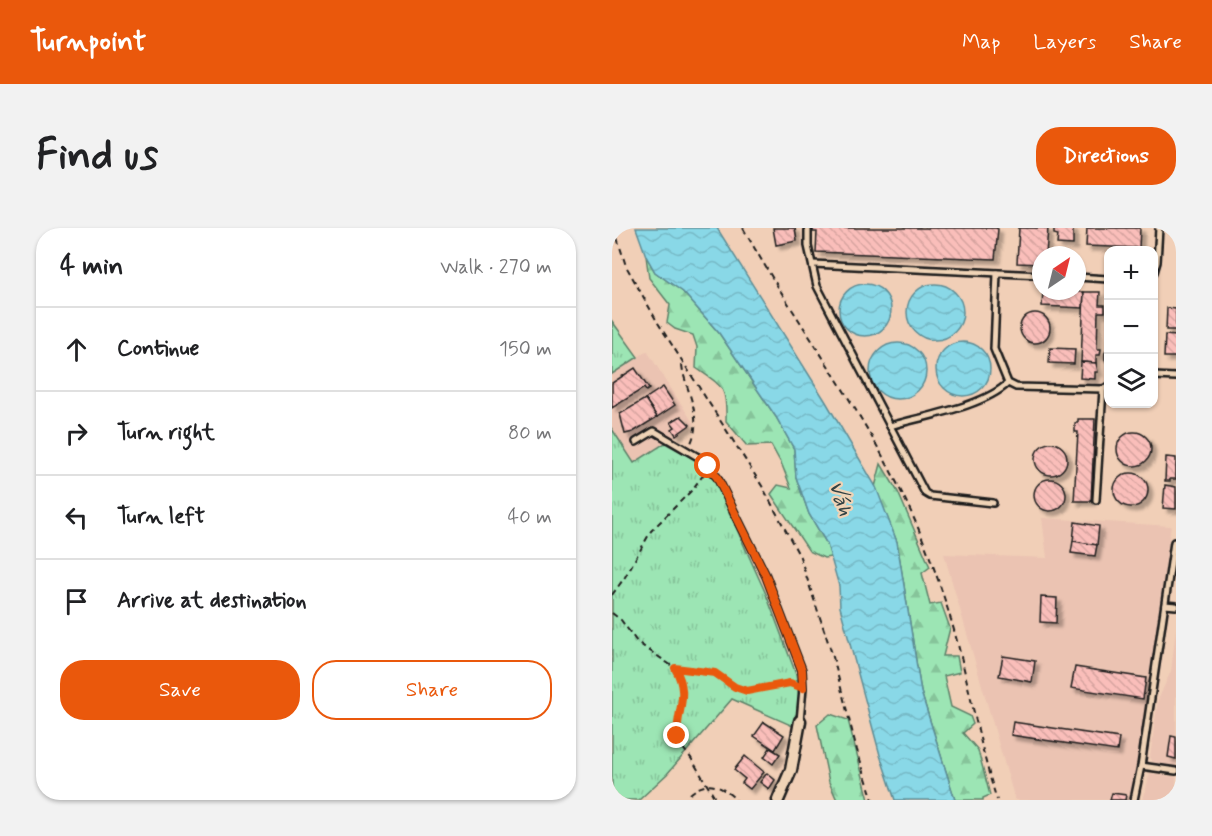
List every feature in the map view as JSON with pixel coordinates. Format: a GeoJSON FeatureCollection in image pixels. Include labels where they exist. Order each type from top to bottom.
{"type":"FeatureCollection","features":[{"type":"Feature","properties":{"kind":"street"},"geometry":{"type":"LineString","coordinates":[[778,800],[791,770],[800,721]]}},
{"type":"Feature","properties":{"kind":"lane"},"geometry":{"type":"LineString","coordinates":[[808,228],[808,246],[817,286],[925,493],[930,496],[993,503]]}},
{"type":"Feature","properties":{"kind":"lane"},"geometry":{"type":"LineString","coordinates":[[1157,246],[1159,228]]}},
{"type":"Feature","properties":{"kind":"lane"},"geometry":{"type":"LineString","coordinates":[[813,264],[1032,275]]}},
{"type":"Feature","properties":{"kind":"lane"},"geometry":{"type":"LineString","coordinates":[[997,273],[994,349],[1008,383],[1016,387],[1104,388]]}},
{"type":"Feature","properties":{"kind":"lane"},"geometry":{"type":"LineString","coordinates":[[1086,278],[1104,279]]}},
{"type":"Feature","properties":{"kind":"lane"},"geometry":{"type":"LineString","coordinates":[[1158,376],[1176,377]]}},
{"type":"Feature","properties":{"kind":"lane"},"geometry":{"type":"LineString","coordinates":[[890,426],[982,400],[999,392],[1008,383]]}},
{"type":"Feature","properties":{"kind":"lane"},"geometry":{"type":"LineString","coordinates":[[1096,500],[1104,408]]}},
{"type":"Feature","properties":{"kind":"lane"},"geometry":{"type":"LineString","coordinates":[[636,442],[654,430],[698,457],[717,477],[766,576],[802,670],[800,721]]}},
{"type":"Feature","properties":{"kind":"lane"},"geometry":{"type":"LineString","coordinates":[[1134,800],[1173,567],[1174,542]]}},
{"type":"Feature","properties":{"kind":"lane"},"geometry":{"type":"LineString","coordinates":[[1165,605],[1176,606]]}},
{"type":"Feature","properties":{"kind":"lane"},"geometry":{"type":"LineString","coordinates":[[1141,766],[1176,771]]}},
{"type":"Feature","properties":{"kind":"path"},"geometry":{"type":"LineString","coordinates":[[614,228],[626,266],[682,362],[762,486],[800,557],[833,657],[857,750],[873,800]]}},
{"type":"Feature","properties":{"kind":"path"},"geometry":{"type":"LineString","coordinates":[[743,228],[870,434],[893,473],[910,510],[951,620],[997,800]]}},
{"type":"Feature","properties":{"kind":"path"},"geometry":{"type":"LineString","coordinates":[[682,362],[697,420],[696,433],[687,451]]}},
{"type":"Feature","properties":{"kind":"path"},"geometry":{"type":"LineString","coordinates":[[612,595],[651,531],[710,469]]}},
{"type":"Feature","properties":{"kind":"path"},"geometry":{"type":"LineString","coordinates":[[612,613],[621,620],[638,642],[675,668],[683,690],[677,741],[691,758],[716,800]]}},
{"type":"Feature","properties":{"kind":"path"},"geometry":{"type":"LineString","coordinates":[[675,668],[715,673],[735,687],[747,691],[790,683],[803,688]]}},
{"type":"Feature","properties":{"kind":"path"},"geometry":{"type":"LineString","coordinates":[[690,794],[706,785],[723,789],[736,800]]}},
{"type":"Feature","properties":{"kind":"shaded area"},"geometry":{"type":"Polygon","coordinates":[[[647,351],[694,424],[673,439],[668,436],[665,443],[634,463],[612,429],[612,374],[647,351]]]}},
{"type":"Feature","properties":{"kind":"shaded area"},"geometry":{"type":"Polygon","coordinates":[[[1042,518],[1171,526],[1138,755],[1129,800],[1015,800],[944,554],[1047,558],[1042,518]]]}},
{"type":"Feature","properties":{"kind":"shaded area"},"geometry":{"type":"Polygon","coordinates":[[[1176,630],[1176,766],[1153,762],[1150,757],[1158,700],[1171,671],[1176,630]]]}},
{"type":"Feature","properties":{"kind":"shaded area"},"geometry":{"type":"Polygon","coordinates":[[[1150,773],[1176,777],[1176,800],[1143,800],[1150,773]]]}},
{"type":"Feature","properties":{"kind":"green space"},"geometry":{"type":"Polygon","coordinates":[[[646,256],[655,272],[683,292],[719,333],[776,417],[794,449],[796,477],[809,514],[827,544],[831,557],[824,558],[809,551],[771,494],[778,485],[791,488],[771,445],[747,446],[726,421],[726,401],[722,388],[696,368],[697,347],[693,335],[675,329],[667,323],[670,305],[649,278],[646,256]]]}},
{"type":"Feature","properties":{"kind":"green space"},"geometry":{"type":"Polygon","coordinates":[[[612,321],[638,357],[612,374],[612,321]]]}},
{"type":"Feature","properties":{"kind":"green space"},"geometry":{"type":"Polygon","coordinates":[[[612,429],[634,463],[665,443],[696,460],[715,481],[766,594],[796,674],[799,696],[795,727],[732,699],[667,774],[639,800],[612,800],[612,429]]]}},
{"type":"Feature","properties":{"kind":"green space"},"geometry":{"type":"Polygon","coordinates":[[[881,464],[898,492],[930,567],[922,573],[930,605],[941,603],[950,628],[943,656],[957,656],[960,672],[944,676],[951,707],[970,716],[973,724],[963,733],[978,750],[990,795],[983,800],[955,800],[921,692],[897,542],[875,487],[881,464]]]}},
{"type":"Feature","properties":{"kind":"green space"},"geometry":{"type":"Polygon","coordinates":[[[830,714],[848,720],[869,800],[837,800],[829,782],[817,725],[830,714]]]}},
{"type":"Feature","properties":{"kind":"water","name":"Váh"},"geometry":{"type":"Polygon","coordinates":[[[636,228],[717,228],[826,402],[876,487],[897,542],[921,692],[955,800],[895,800],[880,755],[840,607],[839,586],[827,544],[809,514],[796,477],[794,449],[776,417],[719,333],[683,292],[655,272],[646,256],[636,228]]]}},
{"type":"Feature","properties":{"kind":"water"},"geometry":{"type":"Polygon","coordinates":[[[865,284],[875,286],[883,292],[889,300],[891,310],[889,320],[883,328],[875,334],[865,336],[855,334],[847,328],[841,320],[839,310],[841,300],[847,292],[855,286],[865,284]]]}},
{"type":"Feature","properties":{"kind":"water"},"geometry":{"type":"Polygon","coordinates":[[[935,284],[946,286],[955,292],[961,301],[963,312],[961,323],[955,332],[946,338],[935,340],[924,338],[915,332],[909,323],[907,312],[909,301],[915,292],[924,286],[935,284]]]}},
{"type":"Feature","properties":{"kind":"water"},"geometry":{"type":"Polygon","coordinates":[[[963,342],[973,344],[982,350],[988,359],[990,369],[988,379],[982,388],[973,394],[963,396],[953,394],[944,388],[938,379],[936,369],[938,359],[944,350],[953,344],[963,342]]]}},
{"type":"Feature","properties":{"kind":"water"},"geometry":{"type":"Polygon","coordinates":[[[898,343],[913,348],[921,356],[926,371],[921,386],[913,394],[898,399],[883,394],[875,386],[870,371],[875,356],[883,348],[898,343]]]}},
{"type":"Feature","properties":{"kind":"building"},"geometry":{"type":"Polygon","coordinates":[[[773,228],[795,228],[797,241],[776,245],[773,228]]]}},
{"type":"Feature","properties":{"kind":"building"},"geometry":{"type":"Polygon","coordinates":[[[817,228],[998,229],[995,259],[816,252],[817,232],[813,232],[813,229],[817,228]]]}},
{"type":"Feature","properties":{"kind":"building"},"geometry":{"type":"Polygon","coordinates":[[[1019,228],[1048,228],[1047,246],[1032,246],[1032,264],[1017,263],[1019,228]]]}},
{"type":"Feature","properties":{"kind":"building"},"geometry":{"type":"Polygon","coordinates":[[[1054,228],[1073,228],[1073,245],[1057,244],[1058,235],[1054,234],[1054,228]]]}},
{"type":"Feature","properties":{"kind":"building"},"geometry":{"type":"Polygon","coordinates":[[[1087,228],[1140,228],[1139,246],[1086,246],[1087,228]]]}},
{"type":"Feature","properties":{"kind":"building"},"geometry":{"type":"Polygon","coordinates":[[[1086,292],[1100,292],[1099,305],[1104,305],[1104,312],[1098,312],[1097,349],[1101,349],[1100,355],[1096,355],[1096,363],[1081,362],[1084,300],[1086,300],[1086,292]]]}},
{"type":"Feature","properties":{"kind":"building"},"geometry":{"type":"Polygon","coordinates":[[[1042,300],[1084,300],[1083,308],[1042,306],[1042,300]]]}},
{"type":"Feature","properties":{"kind":"building"},"geometry":{"type":"Polygon","coordinates":[[[1167,308],[1176,309],[1176,330],[1166,330],[1167,308]]]}},
{"type":"Feature","properties":{"kind":"building"},"geometry":{"type":"Polygon","coordinates":[[[1035,313],[1046,317],[1050,328],[1046,339],[1035,343],[1024,339],[1020,328],[1024,317],[1035,313]]]}},
{"type":"Feature","properties":{"kind":"building"},"geometry":{"type":"Polygon","coordinates":[[[1165,335],[1176,336],[1176,357],[1164,357],[1165,335]]]}},
{"type":"Feature","properties":{"kind":"building"},"geometry":{"type":"Polygon","coordinates":[[[1050,348],[1075,349],[1074,364],[1049,363],[1050,348]]]}},
{"type":"Feature","properties":{"kind":"building"},"geometry":{"type":"Polygon","coordinates":[[[1081,362],[1096,363],[1098,372],[1095,372],[1095,379],[1080,378],[1081,362]]]}},
{"type":"Feature","properties":{"kind":"building"},"geometry":{"type":"Polygon","coordinates":[[[635,368],[649,389],[646,391],[644,388],[612,408],[612,383],[635,368]]]}},
{"type":"Feature","properties":{"kind":"building"},"geometry":{"type":"Polygon","coordinates":[[[663,387],[675,405],[657,417],[645,399],[663,387]]]}},
{"type":"Feature","properties":{"kind":"building"},"geometry":{"type":"Polygon","coordinates":[[[645,399],[657,417],[633,432],[625,434],[620,414],[645,399]]]}},
{"type":"Feature","properties":{"kind":"building"},"geometry":{"type":"Polygon","coordinates":[[[681,416],[690,425],[676,435],[672,429],[675,427],[671,422],[681,416]]]}},
{"type":"Feature","properties":{"kind":"building"},"geometry":{"type":"Polygon","coordinates":[[[1078,419],[1095,419],[1091,501],[1074,501],[1078,432],[1075,432],[1075,423],[1078,423],[1078,419]]]}},
{"type":"Feature","properties":{"kind":"building"},"geometry":{"type":"Polygon","coordinates":[[[1134,432],[1146,437],[1151,449],[1146,461],[1134,466],[1122,461],[1117,449],[1122,437],[1134,432]]]}},
{"type":"Feature","properties":{"kind":"building"},"geometry":{"type":"Polygon","coordinates":[[[1051,443],[1063,447],[1067,459],[1063,471],[1051,475],[1039,471],[1035,459],[1039,447],[1051,443]]]}},
{"type":"Feature","properties":{"kind":"building"},"geometry":{"type":"Polygon","coordinates":[[[1166,457],[1176,458],[1176,479],[1170,479],[1170,481],[1165,481],[1166,457]]]}},
{"type":"Feature","properties":{"kind":"building"},"geometry":{"type":"Polygon","coordinates":[[[1131,473],[1143,478],[1148,490],[1143,502],[1131,507],[1119,502],[1114,490],[1119,478],[1131,473]]]}},
{"type":"Feature","properties":{"kind":"building"},"geometry":{"type":"Polygon","coordinates":[[[1050,479],[1061,484],[1066,495],[1061,506],[1050,511],[1039,506],[1034,495],[1039,484],[1050,479]]]}},
{"type":"Feature","properties":{"kind":"building"},"geometry":{"type":"Polygon","coordinates":[[[1165,485],[1176,487],[1176,509],[1163,508],[1165,485]]]}},
{"type":"Feature","properties":{"kind":"building"},"geometry":{"type":"Polygon","coordinates":[[[1075,522],[1099,526],[1097,545],[1073,541],[1075,522]]]}},
{"type":"Feature","properties":{"kind":"building"},"geometry":{"type":"Polygon","coordinates":[[[1073,541],[1097,545],[1095,556],[1071,553],[1073,541]]]}},
{"type":"Feature","properties":{"kind":"building"},"geometry":{"type":"Polygon","coordinates":[[[1041,597],[1057,598],[1056,623],[1040,622],[1041,597]]]}},
{"type":"Feature","properties":{"kind":"building"},"geometry":{"type":"Polygon","coordinates":[[[1003,656],[1035,661],[1032,682],[999,676],[1003,656]]]}},
{"type":"Feature","properties":{"kind":"building"},"geometry":{"type":"Polygon","coordinates":[[[1075,667],[1146,678],[1143,699],[1071,688],[1075,667]]]}},
{"type":"Feature","properties":{"kind":"building"},"geometry":{"type":"Polygon","coordinates":[[[764,722],[784,735],[775,750],[754,736],[764,722]]]}},
{"type":"Feature","properties":{"kind":"building"},"geometry":{"type":"Polygon","coordinates":[[[1013,722],[1119,738],[1117,751],[1011,735],[1013,722]]]}},
{"type":"Feature","properties":{"kind":"building"},"geometry":{"type":"Polygon","coordinates":[[[1171,736],[1176,737],[1176,759],[1168,757],[1171,736]]]}},
{"type":"Feature","properties":{"kind":"building"},"geometry":{"type":"Polygon","coordinates":[[[770,748],[780,754],[773,764],[764,757],[770,748]]]}},
{"type":"Feature","properties":{"kind":"building"},"geometry":{"type":"Polygon","coordinates":[[[745,756],[764,772],[750,789],[742,783],[745,779],[734,770],[745,756]]]}},
{"type":"Feature","properties":{"kind":"building"},"geometry":{"type":"Polygon","coordinates":[[[767,773],[775,780],[769,789],[760,782],[767,773]]]}},
{"type":"Feature","properties":{"kind":"building"},"geometry":{"type":"Polygon","coordinates":[[[1112,793],[1126,795],[1125,800],[1110,800],[1112,793]]]}},
{"type":"Feature","properties":{"kind":"route"},"geometry":{"type":"LineString","coordinates":[[677,736],[683,690],[675,668],[715,673],[735,687],[747,691],[790,683],[803,688],[802,670],[766,576],[717,477],[708,466]]}}]}
